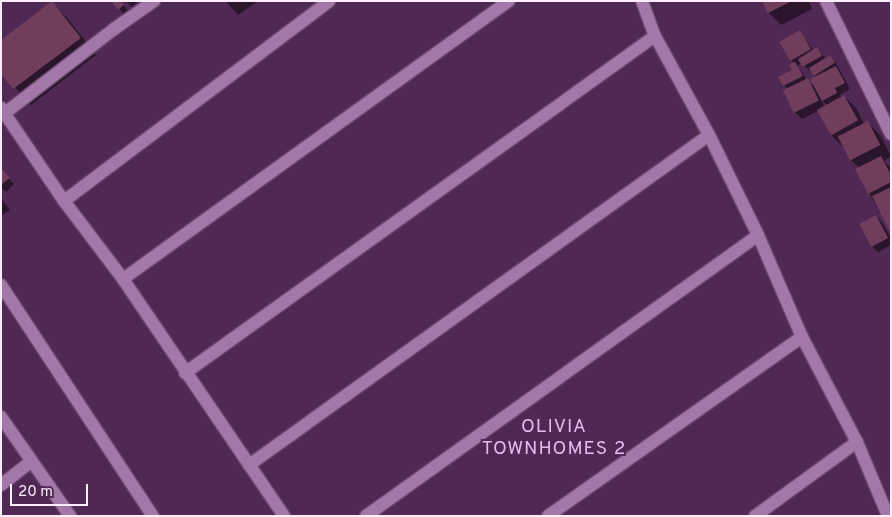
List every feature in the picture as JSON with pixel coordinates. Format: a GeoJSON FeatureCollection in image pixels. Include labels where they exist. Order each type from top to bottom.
{"type":"FeatureCollection","features":[{"type":"Feature","properties":{"kind":"street"},"geometry":{"type":"LineString","coordinates":[[154,1],[3,110],[64,201],[123,279],[185,373],[284,516]]}},
{"type":"Feature","properties":{"kind":"street"},"geometry":{"type":"LineString","coordinates":[[64,201],[329,1]]}},
{"type":"Feature","properties":{"kind":"street"},"geometry":{"type":"LineString","coordinates":[[123,279],[510,1]]}},
{"type":"Feature","properties":{"kind":"street"},"geometry":{"type":"LineString","coordinates":[[642,1],[655,36],[709,134],[758,235],[802,337],[857,442],[888,516]]}},
{"type":"Feature","properties":{"kind":"street"},"geometry":{"type":"LineString","coordinates":[[826,1],[891,134]]}},
{"type":"Feature","properties":{"kind":"street"},"geometry":{"type":"LineString","coordinates":[[185,373],[655,36]]}},
{"type":"Feature","properties":{"kind":"street"},"geometry":{"type":"LineString","coordinates":[[249,465],[709,134]]}},
{"type":"Feature","properties":{"kind":"street"},"geometry":{"type":"LineString","coordinates":[[366,516],[758,235]]}},
{"type":"Feature","properties":{"kind":"street"},"geometry":{"type":"LineString","coordinates":[[1,285],[153,516]]}},
{"type":"Feature","properties":{"kind":"street"},"geometry":{"type":"LineString","coordinates":[[548,516],[802,337]]}},
{"type":"Feature","properties":{"kind":"street"},"geometry":{"type":"LineString","coordinates":[[1,417],[70,516]]}},
{"type":"Feature","properties":{"kind":"street"},"geometry":{"type":"LineString","coordinates":[[755,516],[857,442]]}},
{"type":"Feature","properties":{"kind":"street"},"geometry":{"type":"LineString","coordinates":[[1,485],[32,461]]}},
{"type":"Feature","properties":{"kind":"building"},"geometry":{"type":"Polygon","coordinates":[[[52,1],[81,38],[13,89],[1,74],[1,40],[52,1]]]}},
{"type":"Feature","properties":{"kind":"building"},"geometry":{"type":"Polygon","coordinates":[[[111,1],[121,1],[124,5],[118,10],[111,1]]]}},
{"type":"Feature","properties":{"kind":"building"},"geometry":{"type":"Polygon","coordinates":[[[762,1],[792,1],[768,13],[762,1]]]}},
{"type":"Feature","properties":{"kind":"building"},"geometry":{"type":"Polygon","coordinates":[[[800,30],[811,49],[790,61],[779,42],[800,30]]]}},
{"type":"Feature","properties":{"kind":"building"},"geometry":{"type":"Polygon","coordinates":[[[817,47],[822,56],[802,67],[798,59],[817,47]]]}},
{"type":"Feature","properties":{"kind":"building"},"geometry":{"type":"Polygon","coordinates":[[[830,55],[835,63],[814,76],[809,68],[830,55]]]}},
{"type":"Feature","properties":{"kind":"building"},"geometry":{"type":"Polygon","coordinates":[[[795,62],[803,76],[783,86],[778,77],[792,70],[789,64],[795,62]]]}},
{"type":"Feature","properties":{"kind":"building"},"geometry":{"type":"Polygon","coordinates":[[[836,66],[845,83],[835,88],[837,93],[822,101],[810,79],[836,66]]]}},
{"type":"Feature","properties":{"kind":"building"},"geometry":{"type":"Polygon","coordinates":[[[808,78],[819,100],[794,113],[783,90],[808,78]]]}},
{"type":"Feature","properties":{"kind":"building"},"geometry":{"type":"Polygon","coordinates":[[[844,95],[858,120],[831,135],[817,110],[844,95]]]}},
{"type":"Feature","properties":{"kind":"building"},"geometry":{"type":"Polygon","coordinates":[[[868,121],[880,145],[850,160],[838,136],[868,121]]]}},
{"type":"Feature","properties":{"kind":"building"},"geometry":{"type":"Polygon","coordinates":[[[881,156],[891,175],[891,182],[868,194],[855,169],[881,156]]]}},
{"type":"Feature","properties":{"kind":"building"},"geometry":{"type":"Polygon","coordinates":[[[1,168],[10,178],[1,185],[1,168]]]}},
{"type":"Feature","properties":{"kind":"building"},"geometry":{"type":"Polygon","coordinates":[[[891,187],[891,229],[889,230],[872,196],[891,187]]]}},
{"type":"Feature","properties":{"kind":"building"},"geometry":{"type":"Polygon","coordinates":[[[876,215],[888,238],[871,247],[859,224],[876,215]]]}},
{"type":"Feature","properties":{"kind":"district","name":"OLIVIA TOWNHOMES 2"},"geometry":{"type":"Point","coordinates":[554,439]}}]}
